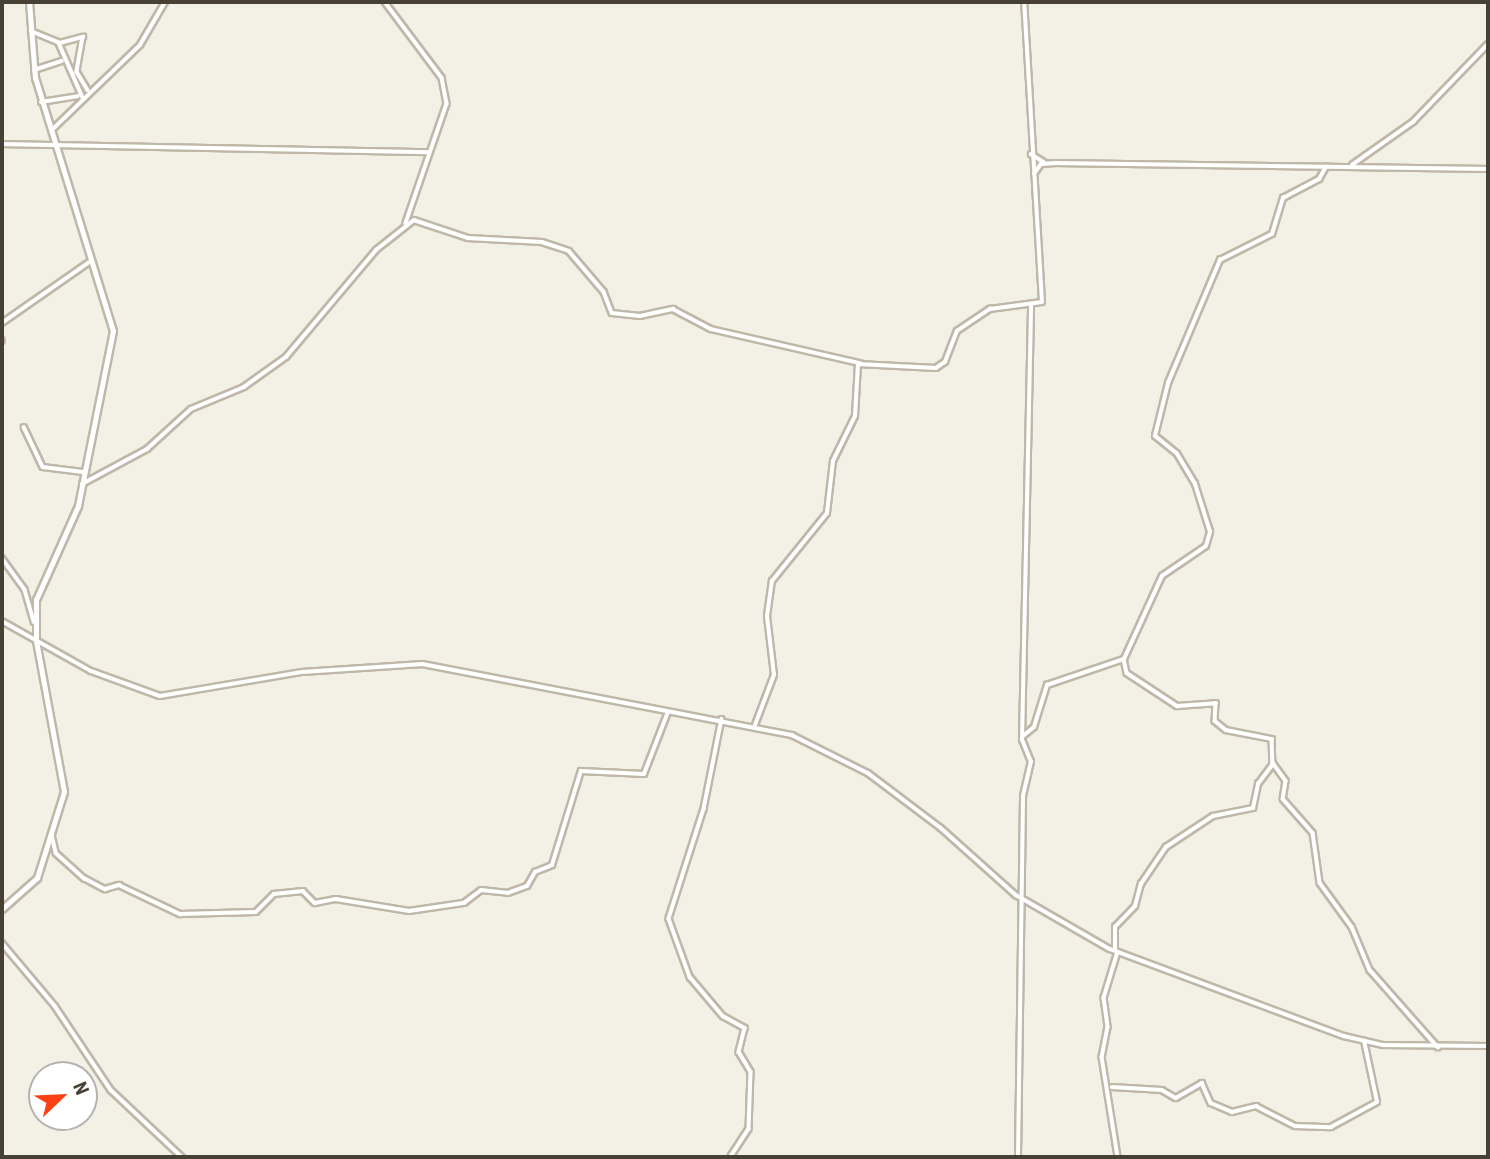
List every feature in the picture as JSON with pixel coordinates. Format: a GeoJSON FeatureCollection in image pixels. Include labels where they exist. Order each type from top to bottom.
{"type":"FeatureCollection","features":[{"type":"Feature","properties":{"kind":"street"},"geometry":{"type":"LineString","coordinates":[[29,2],[34,70],[41,102],[58,144],[90,261],[113,331],[82,484],[71,524],[43,574],[34,622]]}},
{"type":"Feature","properties":{"kind":"street"},"geometry":{"type":"LineString","coordinates":[[41,102],[80,97],[140,46],[165,2]]}},
{"type":"Feature","properties":{"kind":"street"},"geometry":{"type":"LineString","coordinates":[[82,484],[147,449],[188,411],[244,387],[286,356],[405,225],[427,173],[428,152],[447,107],[443,80],[386,2]]}},
{"type":"Feature","properties":{"kind":"street"},"geometry":{"type":"LineString","coordinates":[[405,225],[418,220],[468,238],[542,242],[564,249],[585,266],[612,313],[673,309],[711,329],[860,363],[936,368],[945,362],[961,327],[996,306],[1031,305],[1043,299],[1031,154],[1024,2]]}},
{"type":"Feature","properties":{"kind":"street"},"geometry":{"type":"LineString","coordinates":[[31,31],[59,43],[83,37],[77,72],[88,90]]}},
{"type":"Feature","properties":{"kind":"street"},"geometry":{"type":"LineString","coordinates":[[52,130],[78,113],[80,97],[62,61],[59,43]]}},
{"type":"Feature","properties":{"kind":"street"},"geometry":{"type":"LineString","coordinates":[[1350,166],[1413,122],[1488,44]]}},
{"type":"Feature","properties":{"kind":"street"},"geometry":{"type":"LineString","coordinates":[[34,70],[62,61]]}},
{"type":"Feature","properties":{"kind":"street"},"geometry":{"type":"LineString","coordinates":[[2,144],[428,152]]}},
{"type":"Feature","properties":{"kind":"street"},"geometry":{"type":"LineString","coordinates":[[1031,154],[1045,163],[1488,169]]}},
{"type":"Feature","properties":{"kind":"street"},"geometry":{"type":"LineString","coordinates":[[1033,176],[1045,163]]}},
{"type":"Feature","properties":{"kind":"street"},"geometry":{"type":"LineString","coordinates":[[1326,167],[1320,179],[1283,198],[1272,234],[1224,255],[1202,314],[1182,340],[1155,436],[1174,450],[1194,482],[1210,535],[1195,559],[1162,576],[1124,659],[1127,673],[1177,706],[1216,703],[1215,721],[1222,728],[1272,739],[1274,764],[1286,780],[1283,799],[1312,832],[1320,883],[1352,928],[1370,970],[1438,1046]]}},
{"type":"Feature","properties":{"kind":"street"},"geometry":{"type":"LineString","coordinates":[[2,323],[90,261]]}},
{"type":"Feature","properties":{"kind":"street"},"geometry":{"type":"LineString","coordinates":[[1018,1157],[1023,786],[1031,762],[1023,736],[1031,305]]}},
{"type":"Feature","properties":{"kind":"street"},"geometry":{"type":"LineString","coordinates":[[755,725],[774,675],[767,616],[772,581],[827,513],[833,461],[855,416],[860,363]]}},
{"type":"Feature","properties":{"kind":"street"},"geometry":{"type":"LineString","coordinates":[[24,427],[43,467],[83,472]]}},
{"type":"Feature","properties":{"kind":"street"},"geometry":{"type":"LineString","coordinates":[[2,558],[25,590],[34,622],[64,783],[30,889],[2,909]]}},
{"type":"Feature","properties":{"kind":"street"},"geometry":{"type":"LineString","coordinates":[[2,621],[91,671],[166,696],[288,673],[423,664],[668,712],[755,725],[810,741],[858,767],[942,828],[1021,899],[1116,951],[1290,1020],[1364,1041],[1488,1046]]}},
{"type":"Feature","properties":{"kind":"street"},"geometry":{"type":"LineString","coordinates":[[1023,736],[1034,727],[1047,685],[1124,659]]}},
{"type":"Feature","properties":{"kind":"street"},"geometry":{"type":"LineString","coordinates":[[51,829],[56,853],[84,878],[105,889],[119,886],[180,914],[257,912],[274,894],[303,891],[315,904],[336,899],[409,911],[464,903],[484,889],[508,893],[527,886],[535,872],[552,865],[581,771],[644,774],[668,712]]}},
{"type":"Feature","properties":{"kind":"street"},"geometry":{"type":"LineString","coordinates":[[722,719],[704,809],[669,919],[690,978],[723,1016],[745,1028],[739,1049],[751,1072],[749,1129],[731,1157]]}},
{"type":"Feature","properties":{"kind":"street"},"geometry":{"type":"LineString","coordinates":[[1118,1157],[1112,1087],[1103,1063],[1108,1027],[1104,998],[1116,951],[1115,928],[1135,906],[1142,882],[1164,850],[1212,816],[1253,808],[1259,783],[1274,764]]}},
{"type":"Feature","properties":{"kind":"street"},"geometry":{"type":"LineString","coordinates":[[2,943],[55,1006],[111,1090],[181,1157]]}},
{"type":"Feature","properties":{"kind":"street"},"geometry":{"type":"LineString","coordinates":[[1112,1087],[1162,1090],[1176,1098],[1202,1083],[1210,1103],[1232,1112],[1253,1106],[1306,1129],[1331,1127],[1377,1102],[1364,1041]]}}]}
